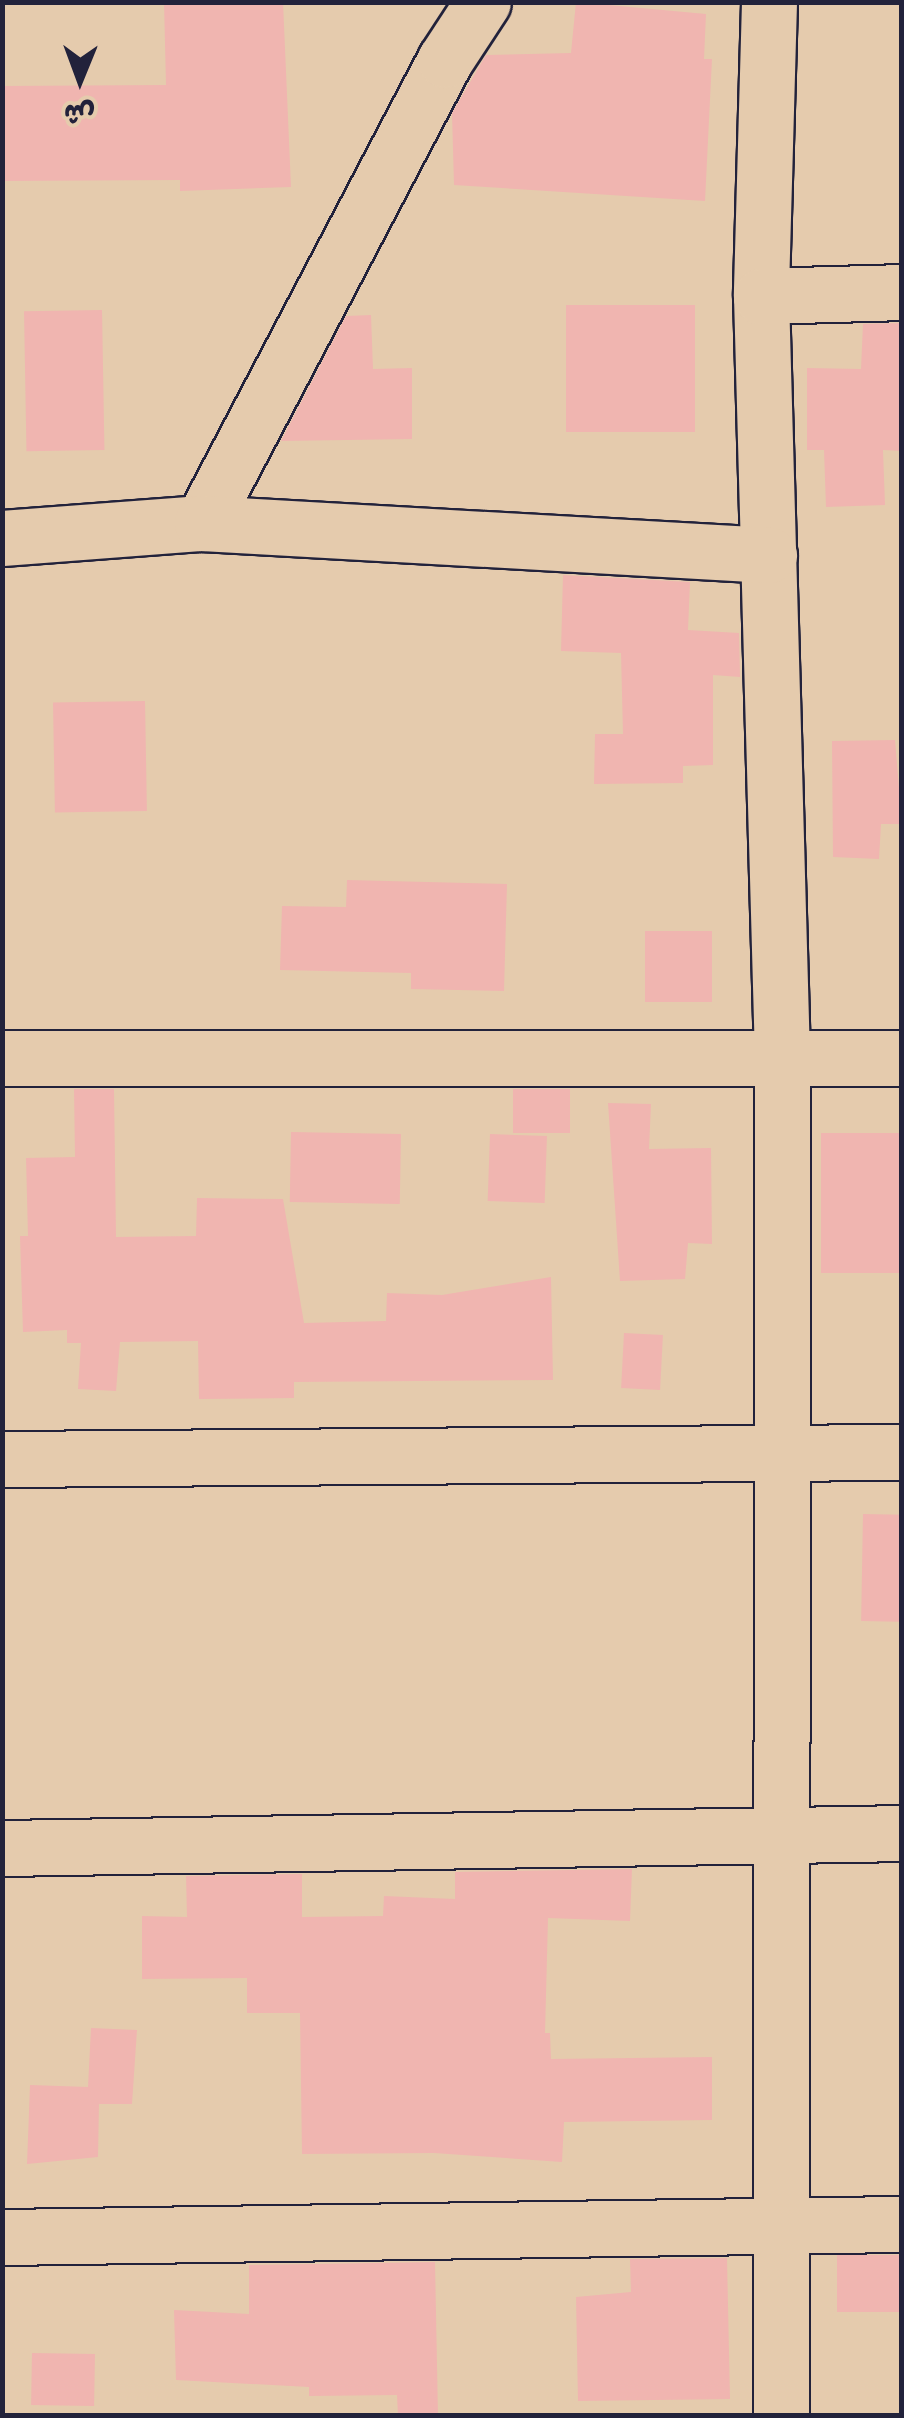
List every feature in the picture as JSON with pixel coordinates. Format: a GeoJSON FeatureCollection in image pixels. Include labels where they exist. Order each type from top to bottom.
{"type":"FeatureCollection","features":[{"type":"Feature","properties":{"kind":"street"},"geometry":{"type":"LineString","coordinates":[[202,523],[445,60],[483,2]]}},
{"type":"Feature","properties":{"kind":"street"},"geometry":{"type":"LineString","coordinates":[[769,2],[761,296],[782,1058],[780,2416]]}},
{"type":"Feature","properties":{"kind":"street"},"geometry":{"type":"LineString","coordinates":[[761,296],[902,292]]}},
{"type":"Feature","properties":{"kind":"street"},"geometry":{"type":"LineString","coordinates":[[2,538],[202,523],[768,555]]}},
{"type":"Feature","properties":{"kind":"street"},"geometry":{"type":"LineString","coordinates":[[2,1058],[902,1058]]}},
{"type":"Feature","properties":{"kind":"street"},"geometry":{"type":"LineString","coordinates":[[2,1459],[902,1452]]}},
{"type":"Feature","properties":{"kind":"street"},"geometry":{"type":"LineString","coordinates":[[2,1848],[902,1833]]}},
{"type":"Feature","properties":{"kind":"street"},"geometry":{"type":"LineString","coordinates":[[2,2237],[902,2224]]}},
{"type":"Feature","properties":{"kind":"building"},"geometry":{"type":"Polygon","coordinates":[[[164,2],[283,2],[291,187],[180,191],[180,180],[2,181],[2,86],[166,85],[164,2]]]}},
{"type":"Feature","properties":{"kind":"building"},"geometry":{"type":"Polygon","coordinates":[[[576,2],[706,14],[704,59],[712,59],[705,201],[454,185],[452,113],[486,55],[571,53],[576,2]]]}},
{"type":"Feature","properties":{"kind":"building"},"geometry":{"type":"Polygon","coordinates":[[[566,305],[695,305],[695,432],[566,432],[566,305]]]}},
{"type":"Feature","properties":{"kind":"building"},"geometry":{"type":"Polygon","coordinates":[[[102,310],[104,450],[26,451],[24,311],[102,310]]]}},
{"type":"Feature","properties":{"kind":"building"},"geometry":{"type":"Polygon","coordinates":[[[371,315],[373,369],[412,368],[412,439],[281,441],[346,316],[371,315]]]}},
{"type":"Feature","properties":{"kind":"building"},"geometry":{"type":"Polygon","coordinates":[[[902,323],[902,451],[883,450],[885,505],[826,507],[824,450],[807,450],[807,368],[861,369],[863,324],[902,323]]]}},
{"type":"Feature","properties":{"kind":"building"},"geometry":{"type":"Polygon","coordinates":[[[563,575],[690,582],[688,630],[739,633],[740,677],[713,675],[713,765],[683,766],[683,783],[594,784],[595,734],[623,734],[621,653],[561,651],[563,575]]]}},
{"type":"Feature","properties":{"kind":"building"},"geometry":{"type":"Polygon","coordinates":[[[145,701],[147,811],[55,813],[53,703],[145,701]]]}},
{"type":"Feature","properties":{"kind":"building"},"geometry":{"type":"Polygon","coordinates":[[[895,740],[902,824],[881,824],[879,859],[833,857],[832,741],[895,740]]]}},
{"type":"Feature","properties":{"kind":"building"},"geometry":{"type":"Polygon","coordinates":[[[347,880],[507,884],[504,991],[411,989],[411,973],[280,970],[282,906],[346,907],[347,880]]]}},
{"type":"Feature","properties":{"kind":"building"},"geometry":{"type":"Polygon","coordinates":[[[645,931],[712,931],[712,1002],[645,1002],[645,931]]]}},
{"type":"Feature","properties":{"kind":"building"},"geometry":{"type":"Polygon","coordinates":[[[74,1089],[114,1089],[116,1237],[196,1236],[197,1198],[283,1199],[304,1323],[386,1321],[387,1293],[442,1295],[551,1277],[553,1380],[294,1382],[294,1398],[199,1399],[198,1341],[120,1342],[116,1391],[78,1389],[81,1343],[67,1343],[67,1330],[23,1332],[20,1236],[28,1236],[26,1158],[75,1157],[74,1089]]]}},
{"type":"Feature","properties":{"kind":"building"},"geometry":{"type":"Polygon","coordinates":[[[513,1089],[570,1089],[570,1133],[513,1133],[513,1089]]]}},
{"type":"Feature","properties":{"kind":"building"},"geometry":{"type":"Polygon","coordinates":[[[608,1103],[651,1104],[649,1149],[711,1148],[712,1244],[688,1243],[685,1279],[620,1281],[608,1103]]]}},
{"type":"Feature","properties":{"kind":"building"},"geometry":{"type":"Polygon","coordinates":[[[291,1132],[401,1134],[400,1204],[290,1202],[291,1132]]]}},
{"type":"Feature","properties":{"kind":"building"},"geometry":{"type":"Polygon","coordinates":[[[821,1133],[902,1133],[902,1273],[821,1273],[821,1133]]]}},
{"type":"Feature","properties":{"kind":"building"},"geometry":{"type":"Polygon","coordinates":[[[490,1134],[547,1136],[545,1203],[488,1201],[490,1134]]]}},
{"type":"Feature","properties":{"kind":"building"},"geometry":{"type":"Polygon","coordinates":[[[624,1333],[663,1335],[660,1390],[621,1388],[624,1333]]]}},
{"type":"Feature","properties":{"kind":"building"},"geometry":{"type":"Polygon","coordinates":[[[863,1514],[902,1515],[900,1622],[861,1621],[863,1514]]]}},
{"type":"Feature","properties":{"kind":"building"},"geometry":{"type":"Polygon","coordinates":[[[632,1869],[630,1921],[548,1918],[545,2033],[550,2033],[551,2059],[712,2057],[712,2120],[564,2122],[562,2162],[434,2153],[302,2154],[300,2013],[247,2013],[247,1978],[142,1979],[142,1916],[187,1917],[186,1876],[302,1874],[302,1917],[383,1916],[384,1896],[455,1899],[455,1872],[632,1869]]]}},
{"type":"Feature","properties":{"kind":"building"},"geometry":{"type":"Polygon","coordinates":[[[91,2028],[137,2030],[132,2104],[99,2104],[98,2157],[27,2164],[30,2085],[88,2087],[91,2028]]]}},
{"type":"Feature","properties":{"kind":"building"},"geometry":{"type":"Polygon","coordinates":[[[837,2255],[902,2255],[902,2312],[837,2312],[837,2255]]]}},
{"type":"Feature","properties":{"kind":"building"},"geometry":{"type":"Polygon","coordinates":[[[727,2258],[730,2399],[578,2401],[576,2297],[631,2292],[630,2259],[727,2258]]]}},
{"type":"Feature","properties":{"kind":"building"},"geometry":{"type":"Polygon","coordinates":[[[435,2262],[438,2416],[398,2416],[397,2395],[309,2396],[309,2387],[176,2380],[174,2310],[249,2314],[249,2265],[435,2262]]]}},
{"type":"Feature","properties":{"kind":"building"},"geometry":{"type":"Polygon","coordinates":[[[32,2353],[95,2354],[94,2406],[31,2405],[32,2353]]]}}]}
